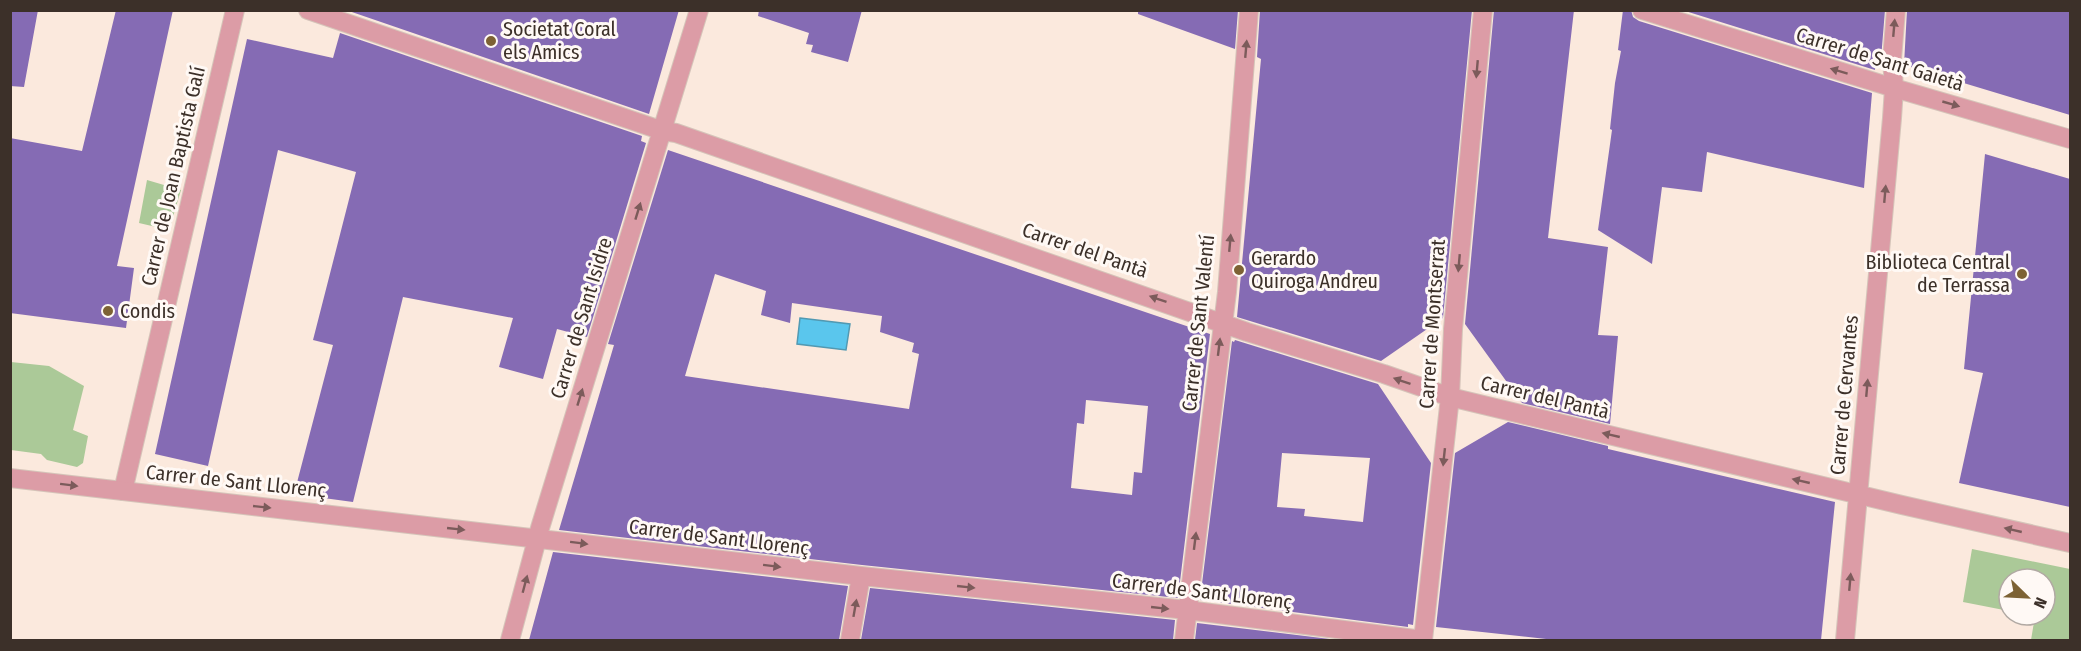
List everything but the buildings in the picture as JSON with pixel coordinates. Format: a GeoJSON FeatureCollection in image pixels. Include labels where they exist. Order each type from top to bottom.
{"type":"FeatureCollection","features":[{"type":"Feature","properties":{"kind":"street","name":"Carrer de Joan Baptista Galí"},"geometry":{"type":"LineString","coordinates":[[123,491],[235,10]]}},
{"type":"Feature","properties":{"kind":"street","name":"Carrer del Pantà"},"geometry":{"type":"LineString","coordinates":[[308,10],[710,145],[1222,322],[1450,397],[2070,543]]}},
{"type":"Feature","properties":{"kind":"street","name":"Carrer de Sant Isidre"},"geometry":{"type":"LineString","coordinates":[[510,640],[537,538],[699,10]]}},
{"type":"Feature","properties":{"kind":"street","name":"Carrer de Sant Valentí"},"geometry":{"type":"LineString","coordinates":[[1184,640],[1227,292],[1249,10]]}},
{"type":"Feature","properties":{"kind":"street","name":"Carrer de Montserrat"},"geometry":{"type":"LineString","coordinates":[[1423,640],[1450,397],[1452,329],[1483,10]]}},
{"type":"Feature","properties":{"kind":"street","name":"Carrer de Sant Gaietà"},"geometry":{"type":"LineString","coordinates":[[1642,10],[1894,88],[2070,139]]}},
{"type":"Feature","properties":{"kind":"street","name":"Carrer de Cervantes"},"geometry":{"type":"LineString","coordinates":[[1845,640],[1894,88],[1892,59],[1896,10]]}},
{"type":"Feature","properties":{"kind":"street","name":"Carrer de Sant Llorenç"},"geometry":{"type":"LineString","coordinates":[[10,478],[861,576],[1187,610],[1423,640]]}},
{"type":"Feature","properties":{"kind":"street"},"geometry":{"type":"LineString","coordinates":[[850,640],[861,576]]}},
{"type":"Feature","properties":{"kind":"green space"},"geometry":{"type":"Polygon","coordinates":[[[147,180],[181,190],[169,230],[139,223],[147,180]]]}},
{"type":"Feature","properties":{"kind":"green space"},"geometry":{"type":"Polygon","coordinates":[[[11,362],[49,366],[84,386],[73,430],[88,436],[83,463],[77,467],[47,460],[41,454],[11,450],[11,362]]]}},
{"type":"Feature","properties":{"kind":"green space"},"geometry":{"type":"Polygon","coordinates":[[[1972,549],[2070,569],[2070,640],[2031,640],[2033,627],[2057,627],[2057,567],[1997,567],[1997,609],[1963,602],[1972,549]]]}},
{"type":"Feature","properties":{"kind":"water"},"geometry":{"type":"Polygon","coordinates":[[[800,318],[850,324],[846,350],[797,344],[800,318]]]}},
{"type":"Feature","properties":{"kind":"place","name":"Societat Coral els Amics"},"geometry":{"type":"Point","coordinates":[491,41]}},
{"type":"Feature","properties":{"kind":"place","name":"Gerardo Quiroga Andreu"},"geometry":{"type":"Point","coordinates":[1239,270]}},
{"type":"Feature","properties":{"kind":"place","name":"Biblioteca Central de Terrassa"},"geometry":{"type":"Point","coordinates":[2022,274]}},
{"type":"Feature","properties":{"kind":"place","name":"Condis"},"geometry":{"type":"Point","coordinates":[108,311]}}]}
